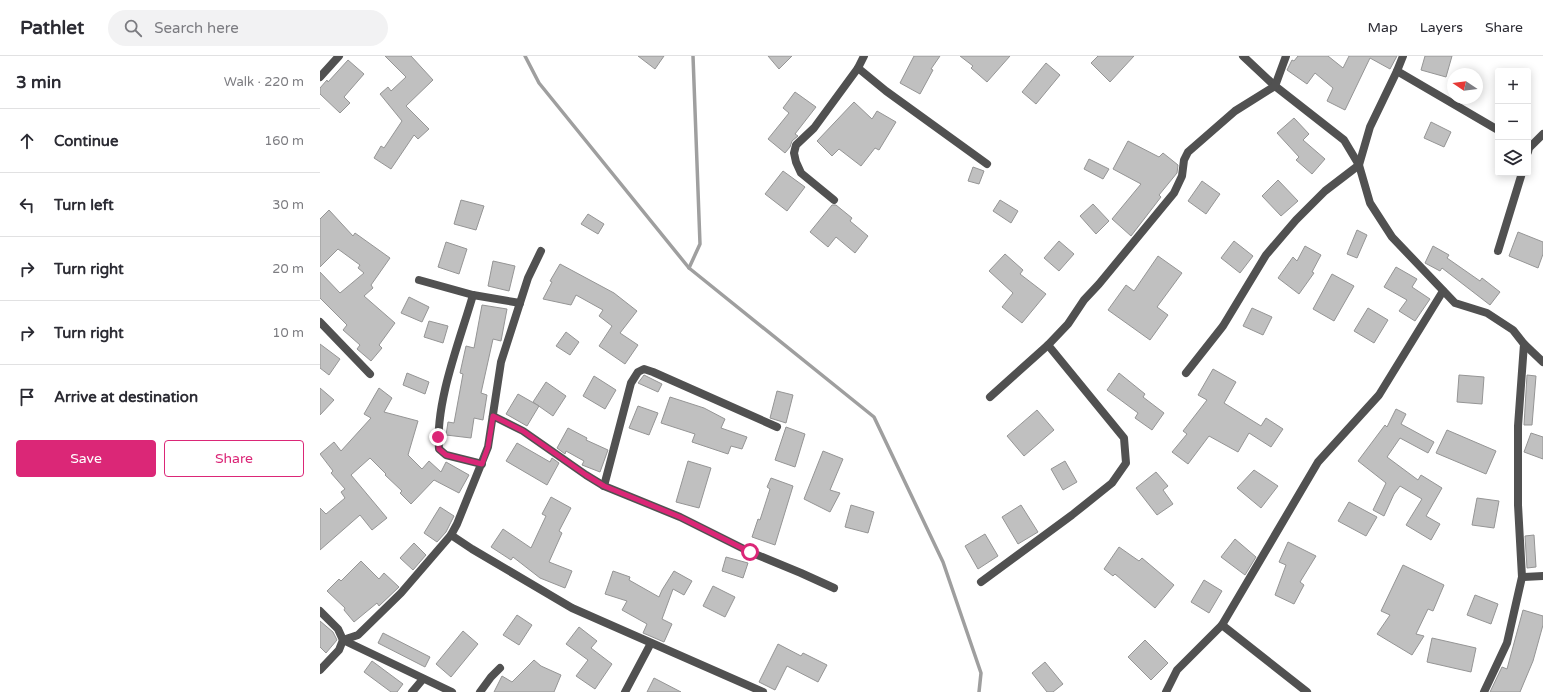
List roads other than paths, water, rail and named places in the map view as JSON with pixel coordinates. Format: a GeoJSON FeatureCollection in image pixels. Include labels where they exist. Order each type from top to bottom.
{"type":"FeatureCollection","features":[{"type":"Feature","properties":{"kind":"street"},"geometry":{"type":"LineString","coordinates":[[320,77],[339,56]]}},
{"type":"Feature","properties":{"kind":"street"},"geometry":{"type":"LineString","coordinates":[[834,200],[801,173],[794,153],[796,146],[814,128],[858,68],[864,56]]}},
{"type":"Feature","properties":{"kind":"street"},"geometry":{"type":"LineString","coordinates":[[1242,56],[1275,86],[1344,140],[1359,165],[1370,203],[1392,237],[1443,291],[1455,302],[1487,313],[1513,330],[1524,344],[1543,362]]}},
{"type":"Feature","properties":{"kind":"street"},"geometry":{"type":"LineString","coordinates":[[990,397],[1048,345],[1068,324],[1084,300],[1174,193],[1182,176],[1184,160],[1188,152],[1235,111],[1275,86],[1286,56]]}},
{"type":"Feature","properties":{"kind":"street"},"geometry":{"type":"LineString","coordinates":[[1186,372],[1223,326],[1271,249],[1296,220],[1325,191],[1359,165],[1370,127],[1403,56]]}},
{"type":"Feature","properties":{"kind":"street"},"geometry":{"type":"LineString","coordinates":[[858,68],[886,91],[987,164]]}},
{"type":"Feature","properties":{"kind":"street"},"geometry":{"type":"LineString","coordinates":[[1397,71],[1495,128]]}},
{"type":"Feature","properties":{"kind":"street"},"geometry":{"type":"LineString","coordinates":[[1531,147],[1543,134]]}},
{"type":"Feature","properties":{"kind":"street"},"geometry":{"type":"LineString","coordinates":[[1498,251],[1521,176]]}},
{"type":"Feature","properties":{"kind":"street"},"geometry":{"type":"LineString","coordinates":[[320,670],[339,650],[344,640],[358,635],[401,593],[451,535],[458,524],[488,447],[501,362],[528,278],[541,252]]}},
{"type":"Feature","properties":{"kind":"street"},"geometry":{"type":"LineString","coordinates":[[419,280],[473,295],[520,303]]}},
{"type":"Feature","properties":{"kind":"street"},"geometry":{"type":"LineString","coordinates":[[1166,692],[1177,670],[1222,625],[1318,462],[1380,395],[1443,291]]}},
{"type":"Feature","properties":{"kind":"street"},"geometry":{"type":"LineString","coordinates":[[473,295],[445,388],[438,437],[439,449],[446,455],[482,464]]}},
{"type":"Feature","properties":{"kind":"street"},"geometry":{"type":"LineString","coordinates":[[320,322],[370,374]]}},
{"type":"Feature","properties":{"kind":"street"},"geometry":{"type":"LineString","coordinates":[[1484,692],[1507,643],[1522,577],[1518,505],[1518,426],[1524,344]]}},
{"type":"Feature","properties":{"kind":"street"},"geometry":{"type":"LineString","coordinates":[[981,582],[1072,515],[1112,483],[1126,464],[1124,438],[1048,345]]}},
{"type":"Feature","properties":{"kind":"street"},"geometry":{"type":"LineString","coordinates":[[604,486],[631,383],[638,372],[644,369],[777,427]]}},
{"type":"Feature","properties":{"kind":"street"},"geometry":{"type":"LineString","coordinates":[[493,416],[523,431],[604,486],[680,517],[750,552],[834,588]]}},
{"type":"Feature","properties":{"kind":"street"},"geometry":{"type":"LineString","coordinates":[[451,535],[572,608],[763,692]]}},
{"type":"Feature","properties":{"kind":"street"},"geometry":{"type":"LineString","coordinates":[[1522,577],[1543,576]]}},
{"type":"Feature","properties":{"kind":"street"},"geometry":{"type":"LineString","coordinates":[[320,611],[338,629],[344,640],[452,692]]}},
{"type":"Feature","properties":{"kind":"street"},"geometry":{"type":"LineString","coordinates":[[1222,625],[1307,692]]}},
{"type":"Feature","properties":{"kind":"street"},"geometry":{"type":"LineString","coordinates":[[625,692],[651,642]]}},
{"type":"Feature","properties":{"kind":"street"},"geometry":{"type":"LineString","coordinates":[[480,692],[500,668]]}},
{"type":"Feature","properties":{"kind":"street"},"geometry":{"type":"LineString","coordinates":[[412,692],[423,679]]}},
{"type":"Feature","properties":{"kind":"waterway"},"geometry":{"type":"LineString","coordinates":[[525,56],[539,83],[689,268],[874,417],[943,562],[981,673],[979,692]]}},
{"type":"Feature","properties":{"kind":"waterway"},"geometry":{"type":"LineString","coordinates":[[689,268],[700,244],[693,56]]}}]}
